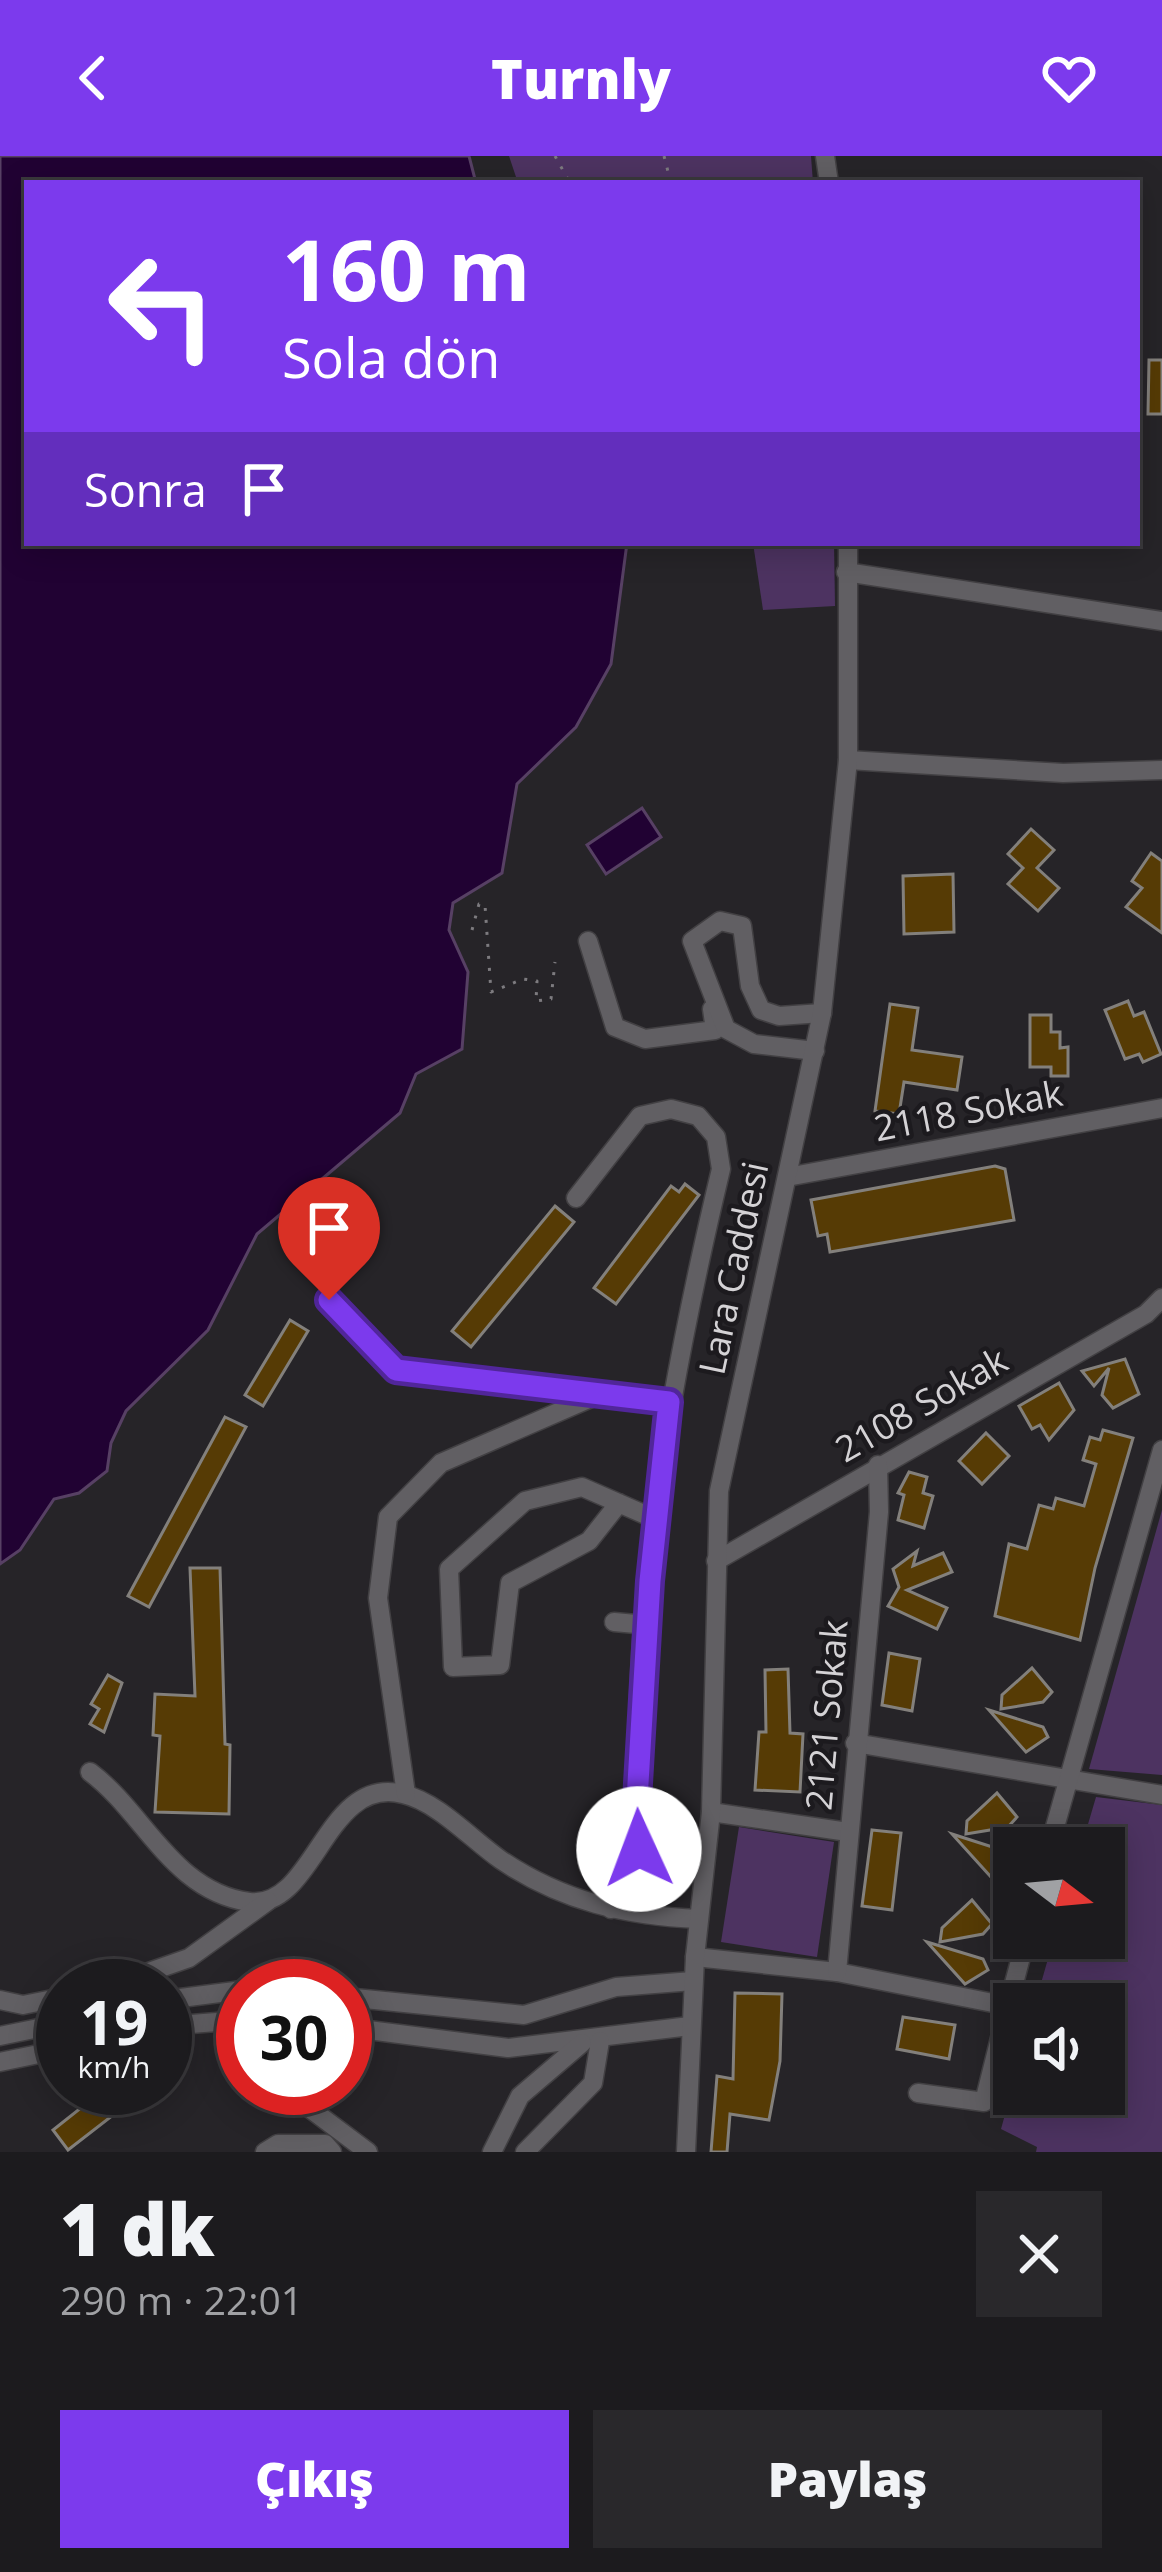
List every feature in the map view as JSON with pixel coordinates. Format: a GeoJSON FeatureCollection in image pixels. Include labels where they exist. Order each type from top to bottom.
{"type":"FeatureCollection","features":[{"type":"Feature","properties":{"kind":"street","name":"Lara Caddesi"},"geometry":{"type":"LineString","coordinates":[[686,2152],[693,1981],[711,1812],[719,1491],[822,1012],[848,760],[848,546]]}},
{"type":"Feature","properties":{"kind":"street"},"geometry":{"type":"LineString","coordinates":[[846,572],[1162,621]]}},
{"type":"Feature","properties":{"kind":"street"},"geometry":{"type":"LineString","coordinates":[[848,760],[1063,773],[1162,770]]}},
{"type":"Feature","properties":{"kind":"street"},"geometry":{"type":"LineString","coordinates":[[814,1051],[754,1044],[726,1029],[692,941],[720,921],[742,926],[750,986],[761,1010],[779,1016],[822,1012]]}},
{"type":"Feature","properties":{"kind":"street"},"geometry":{"type":"LineString","coordinates":[[588,941],[615,1027],[645,1039],[715,1030],[708,986]]}},
{"type":"Feature","properties":{"kind":"street"},"geometry":{"type":"LineString","coordinates":[[576,1198],[640,1116],[670,1108],[698,1116],[716,1137],[722,1169],[669,1402],[656,1519],[636,1817],[646,1914]]}},
{"type":"Feature","properties":{"kind":"street","name":"2118 Sokak"},"geometry":{"type":"LineString","coordinates":[[787,1177],[1162,1108]]}},
{"type":"Feature","properties":{"kind":"street"},"geometry":{"type":"LineString","coordinates":[[329,1300],[396,1370],[669,1402]]}},
{"type":"Feature","properties":{"kind":"street","name":"2108 Sokak"},"geometry":{"type":"LineString","coordinates":[[716,1561],[1160,1306]]}},
{"type":"Feature","properties":{"kind":"street"},"geometry":{"type":"LineString","coordinates":[[406,1794],[378,1598],[388,1516],[441,1463],[600,1394]]}},
{"type":"Feature","properties":{"kind":"street"},"geometry":{"type":"LineString","coordinates":[[1054,1827],[1162,1450]]}},
{"type":"Feature","properties":{"kind":"street","name":"2121 Sokak"},"geometry":{"type":"LineString","coordinates":[[837,1972],[878,1466]]}},
{"type":"Feature","properties":{"kind":"street"},"geometry":{"type":"LineString","coordinates":[[619,1503],[589,1541],[510,1583],[500,1665],[453,1667],[448,1569],[525,1502],[583,1487],[656,1519]]}},
{"type":"Feature","properties":{"kind":"street"},"geometry":{"type":"LineString","coordinates":[[614,1622],[647,1625]]}},
{"type":"Feature","properties":{"kind":"street"},"geometry":{"type":"LineString","coordinates":[[855,1743],[1162,1795]]}},
{"type":"Feature","properties":{"kind":"street"},"geometry":{"type":"LineString","coordinates":[[90,1772],[119,1793],[168,1862],[249,1902],[272,1898]]}},
{"type":"Feature","properties":{"kind":"street"},"geometry":{"type":"LineString","coordinates":[[186,1959],[290,1886],[363,1796],[406,1794],[556,1893],[610,1909],[699,1919]]}},
{"type":"Feature","properties":{"kind":"street"},"geometry":{"type":"LineString","coordinates":[[711,1812],[848,1832]]}},
{"type":"Feature","properties":{"kind":"street"},"geometry":{"type":"LineString","coordinates":[[598,1816],[610,1909]]}},
{"type":"Feature","properties":{"kind":"street"},"geometry":{"type":"LineString","coordinates":[[695,1957],[837,1972],[993,2001]]}},
{"type":"Feature","properties":{"kind":"street"},"geometry":{"type":"LineString","coordinates":[[372,2000],[524,2015],[616,1987],[693,1981]]}},
{"type":"Feature","properties":{"kind":"street"},"geometry":{"type":"LineString","coordinates":[[0,2000],[36,2002]]}},
{"type":"Feature","properties":{"kind":"street"},"geometry":{"type":"LineString","coordinates":[[372,2030],[508,2048],[591,2042],[690,2026]]}},
{"type":"Feature","properties":{"kind":"street"},"geometry":{"type":"LineString","coordinates":[[0,2036],[36,2029]]}},
{"type":"Feature","properties":{"kind":"street"},"geometry":{"type":"LineString","coordinates":[[492,2152],[520,2096],[591,2042]]}},
{"type":"Feature","properties":{"kind":"street"},"geometry":{"type":"LineString","coordinates":[[525,2152],[593,2083],[591,2042]]}},
{"type":"Feature","properties":{"kind":"street"},"geometry":{"type":"LineString","coordinates":[[0,2062],[36,2055]]}},
{"type":"Feature","properties":{"kind":"street"},"geometry":{"type":"LineString","coordinates":[[918,2092],[984,2102],[993,2067]]}},
{"type":"Feature","properties":{"kind":"street"},"geometry":{"type":"LineString","coordinates":[[319,2115],[368,2152]]}},
{"type":"Feature","properties":{"kind":"street"},"geometry":{"type":"LineString","coordinates":[[265,2152],[278,2144],[325,2144],[332,2152]]}},
{"type":"Feature","properties":{"kind":"path"},"geometry":{"type":"LineString","coordinates":[[472,930],[479,904],[484,905],[491,992],[523,979],[537,981],[536,1001],[551,999],[555,962]]}},
{"type":"Feature","properties":{"kind":"shaded area"},"geometry":{"type":"Polygon","coordinates":[[[0,156],[469,156],[475,180],[24,180],[24,546],[627,546],[611,664],[576,727],[517,784],[502,873],[453,903],[449,930],[468,972],[462,1049],[416,1074],[400,1113],[257,1234],[208,1330],[126,1411],[111,1443],[107,1471],[79,1493],[54,1499],[20,1550],[0,1564],[0,156]]]}},
{"type":"Feature","properties":{"kind":"shaded area"},"geometry":{"type":"Polygon","coordinates":[[[509,156],[811,156],[813,180],[517,180],[509,156]]]}},
{"type":"Feature","properties":{"kind":"shaded area"},"geometry":{"type":"Polygon","coordinates":[[[753,546],[834,546],[835,606],[763,610],[753,546]]]}},
{"type":"Feature","properties":{"kind":"shaded area"},"geometry":{"type":"Polygon","coordinates":[[[642,808],[661,837],[606,874],[587,845],[642,808]]]}},
{"type":"Feature","properties":{"kind":"shaded area"},"geometry":{"type":"Polygon","coordinates":[[[1162,1510],[1162,1775],[1089,1769],[1162,1510]]]}},
{"type":"Feature","properties":{"kind":"shaded area"},"geometry":{"type":"Polygon","coordinates":[[[1096,1797],[1162,1805],[1162,2152],[1036,2152],[1037,2147],[1001,2129],[1005,2115],[1125,2115],[1125,1983],[1041,1983],[1048,1959],[1125,1959],[1125,1827],[1087,1827],[1096,1797]]]}},
{"type":"Feature","properties":{"kind":"shaded area"},"geometry":{"type":"Polygon","coordinates":[[[739,1827],[834,1842],[817,1957],[721,1942],[739,1827]]]}},
{"type":"Feature","properties":{"kind":"building"},"geometry":{"type":"Polygon","coordinates":[[[1149,360],[1162,360],[1162,414],[1148,414],[1149,360]]]}},
{"type":"Feature","properties":{"kind":"building"},"geometry":{"type":"Polygon","coordinates":[[[1031,829],[1054,850],[1037,868],[1059,888],[1038,911],[1008,884],[1023,868],[1008,854],[1031,829]]]}},
{"type":"Feature","properties":{"kind":"building"},"geometry":{"type":"Polygon","coordinates":[[[1151,853],[1162,861],[1162,933],[1126,907],[1142,888],[1132,881],[1151,853]]]}},
{"type":"Feature","properties":{"kind":"building"},"geometry":{"type":"Polygon","coordinates":[[[953,874],[954,932],[904,934],[903,876],[953,874]]]}},
{"type":"Feature","properties":{"kind":"building"},"geometry":{"type":"Polygon","coordinates":[[[1128,1001],[1134,1016],[1144,1012],[1161,1054],[1143,1062],[1139,1054],[1125,1059],[1105,1010],[1128,1001]]]}},
{"type":"Feature","properties":{"kind":"building"},"geometry":{"type":"Polygon","coordinates":[[[890,1004],[918,1008],[912,1050],[962,1057],[957,1090],[904,1082],[899,1114],[875,1111],[890,1004]]]}},
{"type":"Feature","properties":{"kind":"building"},"geometry":{"type":"Polygon","coordinates":[[[1030,1015],[1051,1015],[1051,1032],[1060,1032],[1060,1048],[1068,1047],[1068,1076],[1051,1076],[1051,1067],[1030,1067],[1030,1015]]]}},
{"type":"Feature","properties":{"kind":"building"},"geometry":{"type":"Polygon","coordinates":[[[995,1166],[1005,1169],[1014,1220],[830,1252],[827,1234],[818,1236],[811,1200],[995,1166]]]}},
{"type":"Feature","properties":{"kind":"building"},"geometry":{"type":"Polygon","coordinates":[[[685,1184],[699,1195],[616,1304],[594,1288],[671,1186],[679,1192],[685,1184]]]}},
{"type":"Feature","properties":{"kind":"building"},"geometry":{"type":"Polygon","coordinates":[[[555,1206],[574,1222],[471,1347],[452,1331],[555,1206]]]}},
{"type":"Feature","properties":{"kind":"building"},"geometry":{"type":"Polygon","coordinates":[[[290,1320],[308,1331],[263,1406],[245,1395],[290,1320]]]}},
{"type":"Feature","properties":{"kind":"building"},"geometry":{"type":"Polygon","coordinates":[[[1125,1359],[1139,1394],[1113,1408],[1102,1395],[1109,1368],[1094,1386],[1082,1371],[1125,1359]]]}},
{"type":"Feature","properties":{"kind":"building"},"geometry":{"type":"Polygon","coordinates":[[[1059,1383],[1074,1410],[1049,1440],[1040,1425],[1032,1429],[1019,1406],[1059,1383]]]}},
{"type":"Feature","properties":{"kind":"building"},"geometry":{"type":"Polygon","coordinates":[[[225,1417],[246,1427],[149,1607],[128,1596],[225,1417]]]}},
{"type":"Feature","properties":{"kind":"building"},"geometry":{"type":"Polygon","coordinates":[[[1103,1430],[1133,1438],[1095,1568],[1080,1640],[995,1616],[1009,1544],[1027,1549],[1039,1505],[1053,1509],[1056,1498],[1084,1506],[1096,1464],[1083,1460],[1090,1437],[1100,1440],[1103,1430]]]}},
{"type":"Feature","properties":{"kind":"building"},"geometry":{"type":"Polygon","coordinates":[[[986,1433],[1009,1456],[982,1484],[959,1461],[986,1433]]]}},
{"type":"Feature","properties":{"kind":"building"},"geometry":{"type":"Polygon","coordinates":[[[909,1472],[927,1477],[923,1493],[933,1496],[924,1528],[898,1520],[904,1495],[898,1493],[909,1472]]]}},
{"type":"Feature","properties":{"kind":"building"},"geometry":{"type":"Polygon","coordinates":[[[917,1551],[913,1566],[943,1553],[952,1572],[907,1590],[947,1608],[937,1629],[888,1606],[899,1587],[893,1569],[917,1551]]]}},
{"type":"Feature","properties":{"kind":"building"},"geometry":{"type":"Polygon","coordinates":[[[190,1568],[220,1568],[229,1814],[155,1812],[160,1736],[153,1735],[155,1694],[195,1696],[190,1568]]]}},
{"type":"Feature","properties":{"kind":"building"},"geometry":{"type":"Polygon","coordinates":[[[889,1653],[920,1659],[912,1711],[882,1705],[889,1653]]]}},
{"type":"Feature","properties":{"kind":"building"},"geometry":{"type":"Polygon","coordinates":[[[1032,1668],[1052,1692],[1043,1702],[1001,1709],[1002,1695],[1032,1668]]]}},
{"type":"Feature","properties":{"kind":"building"},"geometry":{"type":"Polygon","coordinates":[[[788,1669],[790,1733],[803,1734],[800,1792],[755,1790],[759,1732],[766,1732],[765,1670],[788,1669]]]}},
{"type":"Feature","properties":{"kind":"building"},"geometry":{"type":"Polygon","coordinates":[[[108,1675],[122,1683],[104,1732],[90,1724],[99,1709],[91,1704],[108,1675]]]}},
{"type":"Feature","properties":{"kind":"building"},"geometry":{"type":"Polygon","coordinates":[[[989,1710],[1043,1727],[1048,1737],[1026,1752],[989,1710]]]}},
{"type":"Feature","properties":{"kind":"building"},"geometry":{"type":"Polygon","coordinates":[[[997,1793],[1017,1817],[1008,1827],[966,1834],[967,1821],[997,1793]]]}},
{"type":"Feature","properties":{"kind":"building"},"geometry":{"type":"Polygon","coordinates":[[[872,1830],[901,1833],[892,1910],[862,1906],[872,1830]]]}},
{"type":"Feature","properties":{"kind":"building"},"geometry":{"type":"Polygon","coordinates":[[[952,1834],[993,1847],[991,1877],[952,1834]]]}},
{"type":"Feature","properties":{"kind":"building"},"geometry":{"type":"Polygon","coordinates":[[[972,1900],[992,1924],[983,1934],[940,1942],[942,1928],[972,1900]]]}},
{"type":"Feature","properties":{"kind":"building"},"geometry":{"type":"Polygon","coordinates":[[[927,1942],[983,1959],[988,1970],[965,1984],[927,1942]]]}},
{"type":"Feature","properties":{"kind":"building"},"geometry":{"type":"Polygon","coordinates":[[[735,1993],[782,1994],[780,2061],[769,2120],[730,2114],[727,2152],[711,2152],[717,2076],[733,2079],[735,1993]]]}},
{"type":"Feature","properties":{"kind":"building"},"geometry":{"type":"Polygon","coordinates":[[[903,2017],[955,2025],[949,2059],[897,2049],[903,2017]]]}},
{"type":"Feature","properties":{"kind":"building"},"geometry":{"type":"Polygon","coordinates":[[[72,2115],[113,2115],[68,2150],[53,2130],[72,2115]]]}},
{"type":"Feature","properties":{"kind":"route"},"geometry":{"type":"LineString","coordinates":[[329,1300],[396,1370],[669,1402],[650,1581],[636,1817],[639,1849]]}}]}
